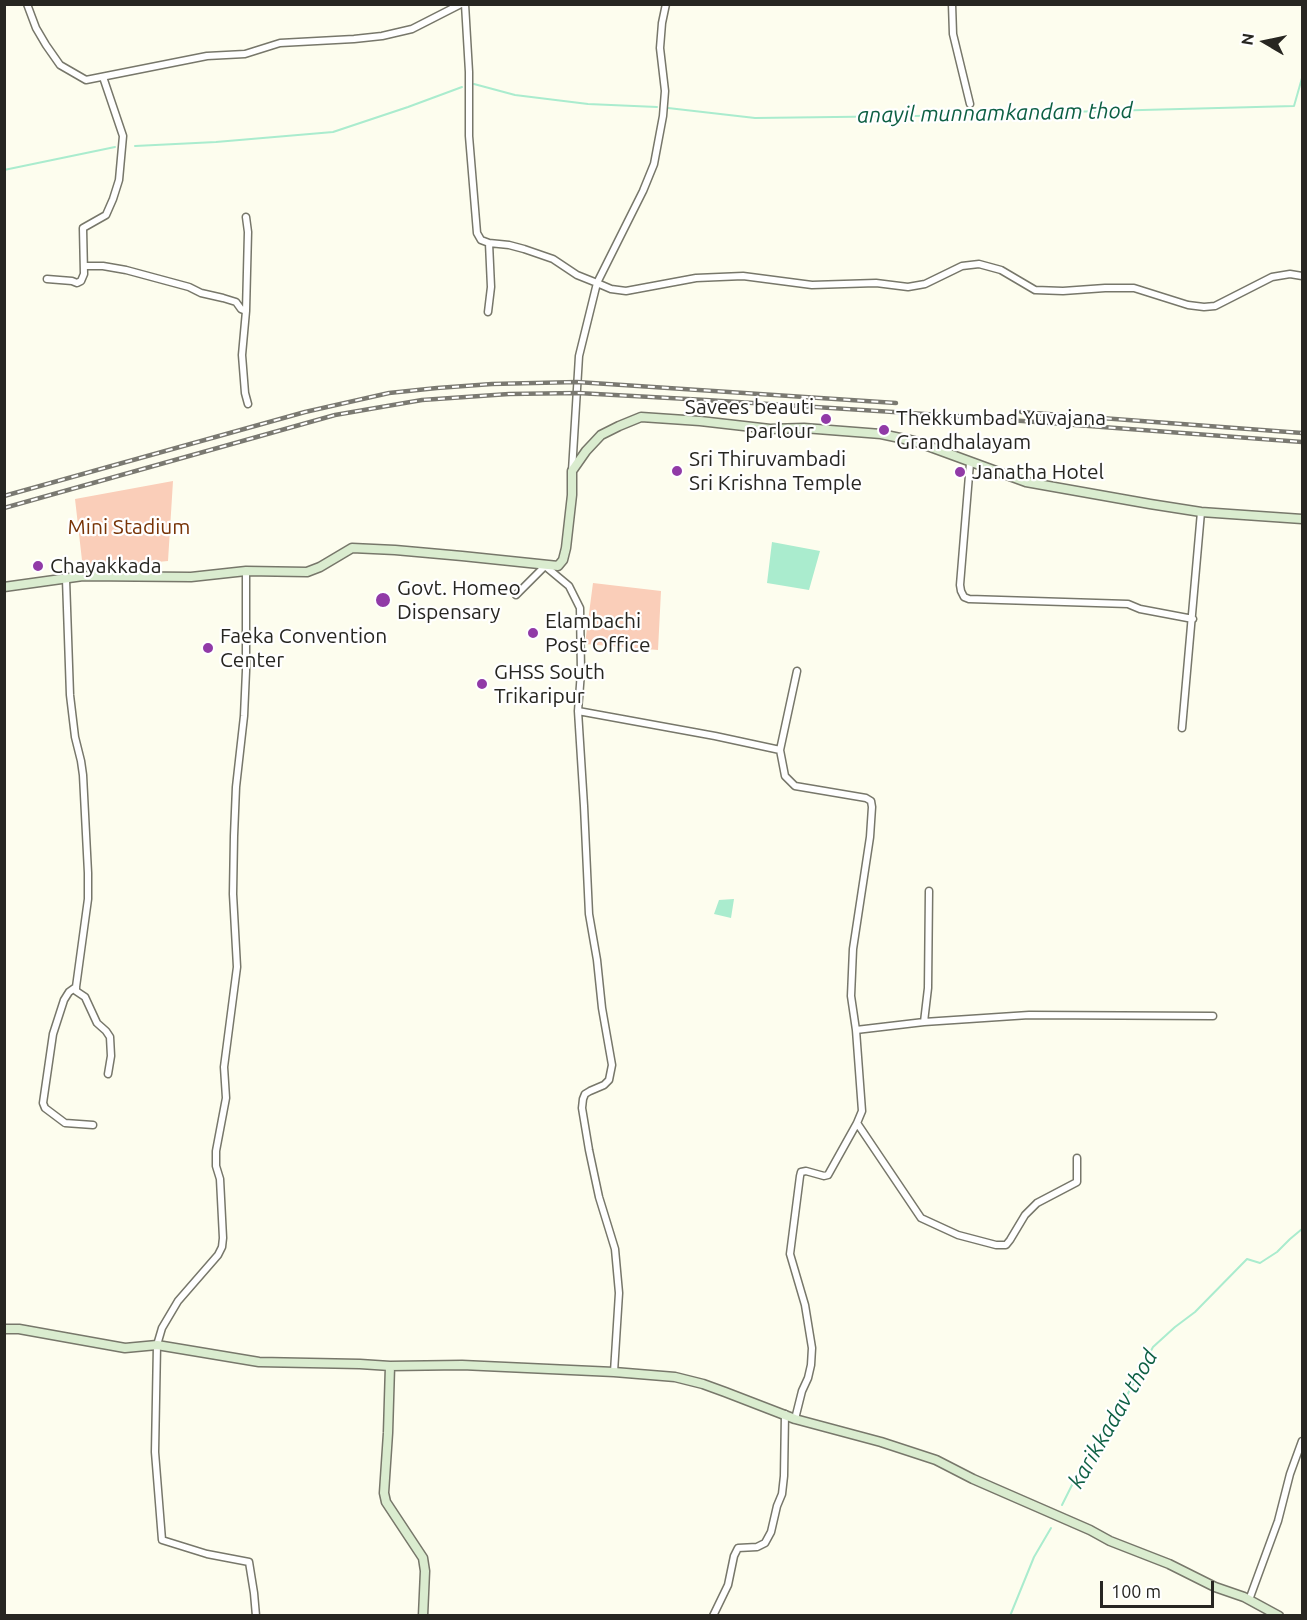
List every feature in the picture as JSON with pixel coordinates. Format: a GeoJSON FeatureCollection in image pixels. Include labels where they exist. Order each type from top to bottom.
{"type":"FeatureCollection","features":[{"type":"Feature","properties":{"kind":"main road"},"geometry":{"type":"LineString","coordinates":[[4,587],[83,576],[191,577],[246,571],[307,572],[352,548],[558,566],[563,560],[566,548],[572,495],[572,471],[601,435],[641,417],[770,429],[804,428],[881,434],[914,441],[1026,482],[1201,512],[1302,519]]}},
{"type":"Feature","properties":{"kind":"main road"},"geometry":{"type":"LineString","coordinates":[[4,1329],[19,1329],[125,1348],[157,1345],[259,1362],[390,1366],[462,1365],[675,1377],[795,1419],[881,1442],[936,1460],[973,1479],[1132,1550],[1169,1564],[1199,1580],[1249,1599],[1279,1616]]}},
{"type":"Feature","properties":{"kind":"main road"},"geometry":{"type":"LineString","coordinates":[[390,1366],[384,1493],[386,1502],[423,1558],[425,1571],[423,1616]]}},
{"type":"Feature","properties":{"kind":"street"},"geometry":{"type":"LineString","coordinates":[[27,4],[41,37],[60,65],[86,80],[207,56],[245,54],[280,42],[382,36],[412,28],[463,4],[469,72],[469,136],[477,233],[481,240],[489,243],[509,245],[553,259],[577,275],[611,289],[626,291],[696,278],[743,276],[812,285],[876,283],[908,287],[925,284],[962,266],[979,264],[1001,270],[1035,290],[1134,288],[1188,305],[1204,307],[1215,306],[1272,277],[1290,274],[1302,276]]}},
{"type":"Feature","properties":{"kind":"street"},"geometry":{"type":"LineString","coordinates":[[572,471],[579,356],[597,283],[654,164],[665,91],[660,48],[666,4]]}},
{"type":"Feature","properties":{"kind":"street"},"geometry":{"type":"LineString","coordinates":[[952,4],[953,34],[970,104]]}},
{"type":"Feature","properties":{"kind":"street"},"geometry":{"type":"LineString","coordinates":[[47,279],[77,283],[81,281],[84,274],[83,228],[106,215],[119,180],[123,136],[103,77]]}},
{"type":"Feature","properties":{"kind":"street"},"geometry":{"type":"LineString","coordinates":[[246,217],[248,232],[246,311],[242,355],[248,404]]}},
{"type":"Feature","properties":{"kind":"street"},"geometry":{"type":"LineString","coordinates":[[488,312],[491,286],[489,243]]}},
{"type":"Feature","properties":{"kind":"street"},"geometry":{"type":"LineString","coordinates":[[84,266],[103,266],[143,274],[189,287],[201,294],[236,302],[241,309],[246,311]]}},
{"type":"Feature","properties":{"kind":"street"},"geometry":{"type":"LineString","coordinates":[[970,463],[960,585],[964,597],[1128,604],[1140,609],[1193,619]]}},
{"type":"Feature","properties":{"kind":"street"},"geometry":{"type":"LineString","coordinates":[[1182,728],[1201,512]]}},
{"type":"Feature","properties":{"kind":"street"},"geometry":{"type":"LineString","coordinates":[[516,595],[545,566],[569,586],[580,608],[581,672],[578,711],[589,914],[612,1065],[609,1080],[585,1094],[582,1108],[599,1197],[615,1249],[619,1293],[614,1372]]}},
{"type":"Feature","properties":{"kind":"street"},"geometry":{"type":"LineString","coordinates":[[246,571],[245,705],[236,787],[234,836],[233,894],[237,967],[225,1058],[226,1098],[216,1151],[223,1238],[218,1255],[178,1301],[162,1328],[157,1345],[155,1452],[162,1540],[207,1554],[249,1562],[256,1616]]}},
{"type":"Feature","properties":{"kind":"street"},"geometry":{"type":"LineString","coordinates":[[66,579],[70,695],[75,737],[83,775],[88,899],[76,991],[85,997],[97,1023],[110,1037],[111,1056],[108,1074]]}},
{"type":"Feature","properties":{"kind":"street"},"geometry":{"type":"LineString","coordinates":[[795,1419],[808,1378],[812,1348],[805,1305],[790,1254],[800,1176],[801,1172],[806,1171],[828,1175],[862,1112],[851,996],[853,949],[873,807],[871,801],[866,798],[795,786],[785,776],[780,750],[797,670]]}},
{"type":"Feature","properties":{"kind":"street"},"geometry":{"type":"LineString","coordinates":[[578,711],[780,750]]}},
{"type":"Feature","properties":{"kind":"street"},"geometry":{"type":"LineString","coordinates":[[924,1022],[928,988],[929,891]]}},
{"type":"Feature","properties":{"kind":"street"},"geometry":{"type":"LineString","coordinates":[[76,987],[64,1000],[53,1034],[43,1103],[45,1108],[65,1123],[93,1125]]}},
{"type":"Feature","properties":{"kind":"street"},"geometry":{"type":"LineString","coordinates":[[856,1030],[924,1022],[1029,1015],[1214,1016]]}},
{"type":"Feature","properties":{"kind":"street"},"geometry":{"type":"LineString","coordinates":[[857,1123],[921,1218],[958,1235],[996,1245],[1006,1245],[1011,1240],[1025,1215],[1037,1203],[1077,1182],[1077,1158]]}},
{"type":"Feature","properties":{"kind":"street"},"geometry":{"type":"LineString","coordinates":[[713,1616],[728,1585],[738,1548],[757,1547],[765,1543],[771,1532],[782,1494],[785,1414]]}},
{"type":"Feature","properties":{"kind":"street"},"geometry":{"type":"LineString","coordinates":[[1249,1599],[1278,1521],[1290,1474],[1302,1441]]}},
{"type":"Feature","properties":{"kind":"green space","name":"Mini Stadium"},"geometry":{"type":"Polygon","coordinates":[[[173,481],[168,561],[83,569],[75,499],[173,481]]]}},
{"type":"Feature","properties":{"kind":"green space"},"geometry":{"type":"Polygon","coordinates":[[[593,583],[661,591],[658,650],[585,644],[593,583]]]}},
{"type":"Feature","properties":{"kind":"shaded area"},"geometry":{"type":"Polygon","coordinates":[[[772,542],[820,551],[809,590],[767,583],[772,542]]]}},
{"type":"Feature","properties":{"kind":"shaded area"},"geometry":{"type":"Polygon","coordinates":[[[734,899],[731,918],[714,914],[719,900],[734,899]]]}},
{"type":"Feature","properties":{"kind":"waterway","name":"anayil munnamkandam thod"},"geometry":{"type":"LineString","coordinates":[[668,108],[755,118],[1294,106],[1302,78]]}},
{"type":"Feature","properties":{"kind":"waterway","name":"anayil munnamkandam thod"},"geometry":{"type":"LineString","coordinates":[[474,84],[515,95],[588,104],[657,107]]}},
{"type":"Feature","properties":{"kind":"waterway","name":"anayil munnamkandam thod"},"geometry":{"type":"LineString","coordinates":[[135,146],[333,132],[462,87]]}},
{"type":"Feature","properties":{"kind":"waterway","name":"anayil munnamkandam thod"},"geometry":{"type":"LineString","coordinates":[[4,170],[115,147]]}},
{"type":"Feature","properties":{"kind":"waterway","name":"karikkadav thod"},"geometry":{"type":"LineString","coordinates":[[1062,1505],[1077,1475],[1125,1399],[1153,1347],[1195,1312],[1247,1259],[1260,1263],[1277,1252],[1302,1229]]}},
{"type":"Feature","properties":{"kind":"waterway","name":"karikkadav thod"},"geometry":{"type":"LineString","coordinates":[[1010,1616],[1034,1557],[1051,1528]]}},
{"type":"Feature","properties":{"kind":"railway"},"geometry":{"type":"LineString","coordinates":[[4,496],[305,412],[389,393],[492,384],[577,382],[896,403]]}},
{"type":"Feature","properties":{"kind":"railway"},"geometry":{"type":"LineString","coordinates":[[4,508],[335,415],[422,400],[509,394],[578,393],[706,400],[1302,442]]}},
{"type":"Feature","properties":{"kind":"railway"},"geometry":{"type":"LineString","coordinates":[[1021,412],[1302,433]]}},
{"type":"Feature","properties":{"kind":"place","name":"Savees beauti parlour"},"geometry":{"type":"Point","coordinates":[826,419]}},
{"type":"Feature","properties":{"kind":"place","name":"Thekkumbad Yuvajana Grandhalayam"},"geometry":{"type":"Point","coordinates":[884,430]}},
{"type":"Feature","properties":{"kind":"place","name":"Sri Thiruvambadi Sri Krishna Temple"},"geometry":{"type":"Point","coordinates":[677,471]}},
{"type":"Feature","properties":{"kind":"place","name":"Janatha Hotel"},"geometry":{"type":"Point","coordinates":[960,472]}},
{"type":"Feature","properties":{"kind":"place","name":"Chayakkada"},"geometry":{"type":"Point","coordinates":[38,566]}},
{"type":"Feature","properties":{"kind":"place","name":"Govt. Homeo Dispensary"},"geometry":{"type":"Point","coordinates":[383,600]}},
{"type":"Feature","properties":{"kind":"place","name":"Elambachi Post Office"},"geometry":{"type":"Point","coordinates":[533,633]}},
{"type":"Feature","properties":{"kind":"place","name":"Faeka Convention Center"},"geometry":{"type":"Point","coordinates":[208,648]}},
{"type":"Feature","properties":{"kind":"place","name":"GHSS South Trikaripur"},"geometry":{"type":"Point","coordinates":[482,684]}}]}
